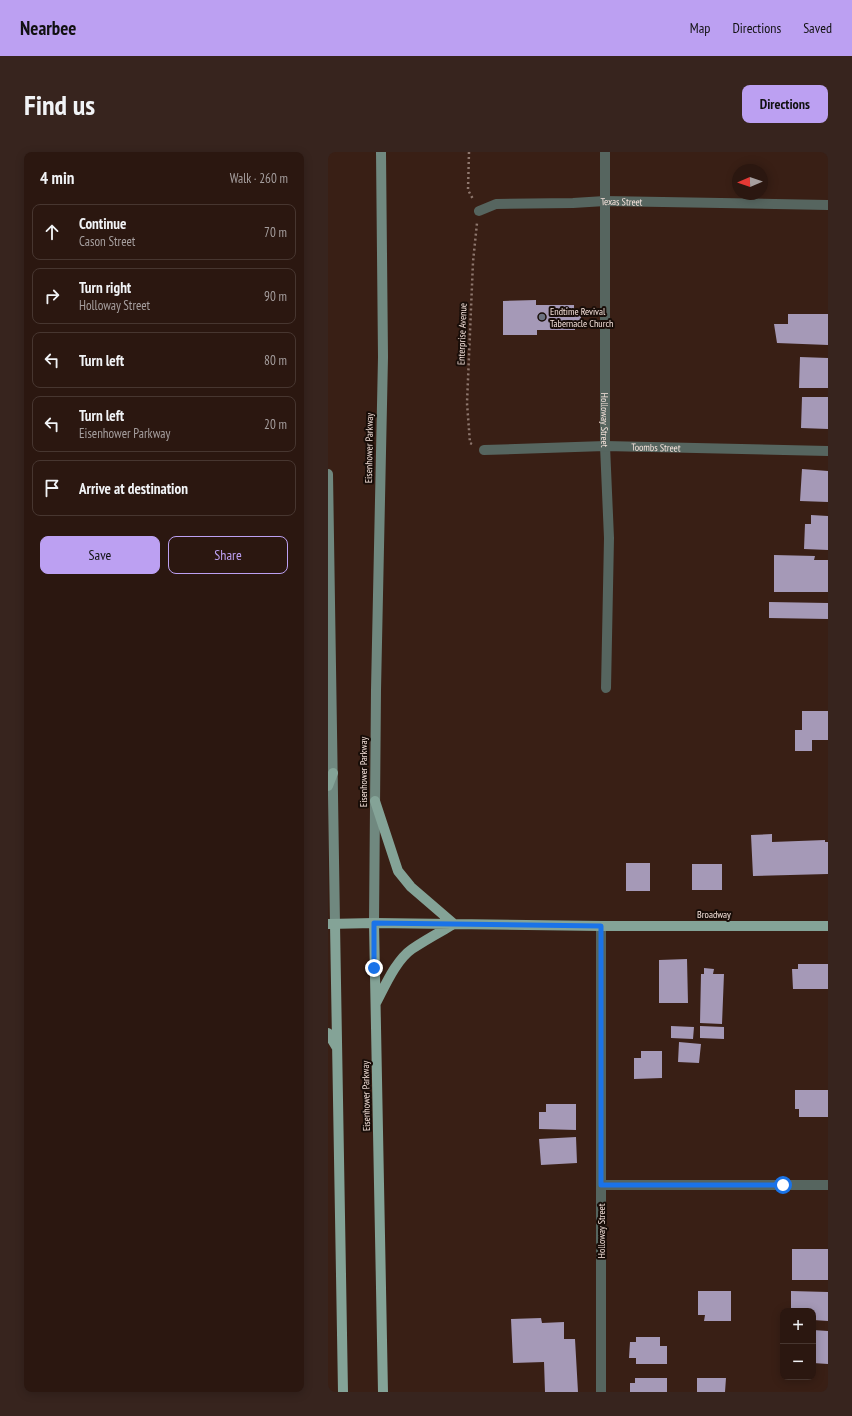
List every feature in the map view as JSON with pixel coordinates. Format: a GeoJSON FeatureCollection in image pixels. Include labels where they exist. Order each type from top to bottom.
{"type":"FeatureCollection","features":[{"type":"Feature","properties":{"kind":"main road"},"geometry":{"type":"LineString","coordinates":[[328,786],[333,773]]}},
{"type":"Feature","properties":{"kind":"main road"},"geometry":{"type":"LineString","coordinates":[[375,801],[398,871],[411,887],[454,924],[410,950],[388,980],[375,1004]]}},
{"type":"Feature","properties":{"kind":"main road","name":"Eisenhower Parkway"},"geometry":{"type":"LineString","coordinates":[[374,923],[383,1392]]}},
{"type":"Feature","properties":{"kind":"main road"},"geometry":{"type":"LineString","coordinates":[[332,924],[337,1048],[343,1392]]}},
{"type":"Feature","properties":{"kind":"main road","name":"Broadway"},"geometry":{"type":"LineString","coordinates":[[332,924],[828,926]]}},
{"type":"Feature","properties":{"kind":"main road"},"geometry":{"type":"LineString","coordinates":[[328,1033],[337,1048]]}},
{"type":"Feature","properties":{"kind":"street","name":"Eisenhower Parkway"},"geometry":{"type":"LineString","coordinates":[[374,923],[376,690],[384,357],[380,152]]}},
{"type":"Feature","properties":{"kind":"street","name":"Holloway Street"},"geometry":{"type":"LineString","coordinates":[[605,152],[605,446],[609,538],[606,688]]}},
{"type":"Feature","properties":{"kind":"street","name":"Texas Street"},"geometry":{"type":"LineString","coordinates":[[479,211],[496,204],[605,201],[828,205]]}},
{"type":"Feature","properties":{"kind":"street","name":"Toombs Street"},"geometry":{"type":"LineString","coordinates":[[484,450],[605,446],[828,450]]}},
{"type":"Feature","properties":{"kind":"street"},"geometry":{"type":"LineString","coordinates":[[328,474],[333,773],[332,924]]}},
{"type":"Feature","properties":{"kind":"street","name":"Holloway Street"},"geometry":{"type":"LineString","coordinates":[[601,926],[601,1392]]}},
{"type":"Feature","properties":{"kind":"street"},"geometry":{"type":"LineString","coordinates":[[601,1185],[828,1185]]}},
{"type":"Feature","properties":{"kind":"path"},"geometry":{"type":"LineString","coordinates":[[469,152],[468,190],[479,211]]}},
{"type":"Feature","properties":{"kind":"path","name":"Enterprise Avenue"},"geometry":{"type":"LineString","coordinates":[[479,211],[473,262],[467,403],[470,443],[484,450]]}},
{"type":"Feature","properties":{"kind":"building","name":"Endtime Revival Tabernacle Church"},"geometry":{"type":"Polygon","coordinates":[[[536,300],[536,305],[574,305],[574,312],[581,312],[581,322],[575,323],[575,330],[537,330],[537,335],[503,335],[503,301],[536,300]]]}},
{"type":"Feature","properties":{"kind":"building"},"geometry":{"type":"Polygon","coordinates":[[[788,314],[828,314],[828,345],[777,343],[774,324],[788,324],[788,314]]]}},
{"type":"Feature","properties":{"kind":"building"},"geometry":{"type":"Polygon","coordinates":[[[800,357],[828,358],[828,388],[799,388],[800,357]]]}},
{"type":"Feature","properties":{"kind":"building"},"geometry":{"type":"Polygon","coordinates":[[[802,397],[828,397],[828,429],[801,428],[802,397]]]}},
{"type":"Feature","properties":{"kind":"building"},"geometry":{"type":"Polygon","coordinates":[[[802,469],[828,471],[828,502],[800,501],[802,469]]]}},
{"type":"Feature","properties":{"kind":"building"},"geometry":{"type":"Polygon","coordinates":[[[811,515],[828,516],[828,550],[804,549],[805,524],[811,524],[811,515]]]}},
{"type":"Feature","properties":{"kind":"building"},"geometry":{"type":"Polygon","coordinates":[[[774,555],[815,556],[814,560],[828,560],[828,592],[774,592],[774,555]]]}},
{"type":"Feature","properties":{"kind":"building"},"geometry":{"type":"Polygon","coordinates":[[[769,602],[828,603],[828,619],[769,618],[769,602]]]}},
{"type":"Feature","properties":{"kind":"building"},"geometry":{"type":"Polygon","coordinates":[[[802,711],[828,711],[828,740],[812,740],[812,751],[795,751],[795,730],[802,730],[802,711]]]}},
{"type":"Feature","properties":{"kind":"building"},"geometry":{"type":"Polygon","coordinates":[[[772,834],[772,842],[825,840],[825,842],[828,842],[828,874],[753,876],[751,835],[772,834]]]}},
{"type":"Feature","properties":{"kind":"building"},"geometry":{"type":"Polygon","coordinates":[[[626,863],[650,863],[650,891],[626,891],[626,863]]]}},
{"type":"Feature","properties":{"kind":"building"},"geometry":{"type":"Polygon","coordinates":[[[692,864],[722,864],[722,890],[692,890],[692,864]]]}},
{"type":"Feature","properties":{"kind":"building"},"geometry":{"type":"Polygon","coordinates":[[[687,959],[688,1003],[659,1003],[659,960],[687,959]]]}},
{"type":"Feature","properties":{"kind":"building"},"geometry":{"type":"Polygon","coordinates":[[[798,964],[828,964],[828,989],[793,989],[792,969],[798,969],[798,964]]]}},
{"type":"Feature","properties":{"kind":"building"},"geometry":{"type":"Polygon","coordinates":[[[704,968],[714,969],[713,974],[724,974],[722,1024],[700,1023],[701,974],[704,974],[704,968]]]}},
{"type":"Feature","properties":{"kind":"building"},"geometry":{"type":"Polygon","coordinates":[[[671,1026],[694,1027],[693,1039],[671,1038],[671,1026]]]}},
{"type":"Feature","properties":{"kind":"building"},"geometry":{"type":"Polygon","coordinates":[[[700,1026],[724,1027],[724,1039],[700,1038],[700,1026]]]}},
{"type":"Feature","properties":{"kind":"building"},"geometry":{"type":"Polygon","coordinates":[[[679,1042],[701,1044],[699,1063],[678,1062],[679,1042]]]}},
{"type":"Feature","properties":{"kind":"building"},"geometry":{"type":"Polygon","coordinates":[[[641,1051],[662,1051],[662,1078],[634,1079],[634,1058],[641,1058],[641,1051]]]}},
{"type":"Feature","properties":{"kind":"building"},"geometry":{"type":"Polygon","coordinates":[[[795,1090],[828,1090],[828,1117],[799,1117],[799,1109],[795,1109],[795,1090]]]}},
{"type":"Feature","properties":{"kind":"building"},"geometry":{"type":"Polygon","coordinates":[[[546,1104],[576,1104],[576,1130],[539,1129],[539,1112],[546,1112],[546,1104]]]}},
{"type":"Feature","properties":{"kind":"building"},"geometry":{"type":"Polygon","coordinates":[[[576,1137],[577,1163],[541,1165],[539,1139],[576,1137]]]}},
{"type":"Feature","properties":{"kind":"building"},"geometry":{"type":"Polygon","coordinates":[[[792,1249],[828,1249],[828,1280],[792,1280],[792,1249]]]}},
{"type":"Feature","properties":{"kind":"building"},"geometry":{"type":"Polygon","coordinates":[[[698,1291],[731,1291],[731,1321],[704,1321],[705,1315],[698,1315],[698,1291]]]}},
{"type":"Feature","properties":{"kind":"building"},"geometry":{"type":"Polygon","coordinates":[[[791,1291],[828,1292],[828,1321],[816,1320],[816,1308],[791,1308],[791,1291]]]}},
{"type":"Feature","properties":{"kind":"building"},"geometry":{"type":"Polygon","coordinates":[[[541,1318],[542,1323],[564,1322],[564,1339],[575,1339],[578,1392],[545,1392],[544,1362],[513,1363],[511,1319],[541,1318]]]}},
{"type":"Feature","properties":{"kind":"building"},"geometry":{"type":"Polygon","coordinates":[[[816,1330],[828,1331],[828,1364],[816,1363],[816,1330]]]}},
{"type":"Feature","properties":{"kind":"building"},"geometry":{"type":"Polygon","coordinates":[[[636,1337],[660,1337],[660,1346],[667,1346],[667,1364],[636,1364],[636,1358],[629,1358],[630,1342],[636,1342],[636,1337]]]}},
{"type":"Feature","properties":{"kind":"building"},"geometry":{"type":"Polygon","coordinates":[[[635,1378],[667,1378],[667,1392],[630,1392],[630,1383],[635,1383],[635,1378]]]}},
{"type":"Feature","properties":{"kind":"building"},"geometry":{"type":"Polygon","coordinates":[[[697,1378],[726,1378],[725,1392],[697,1392],[697,1378]]]}},
{"type":"Feature","properties":{"kind":"place","name":"Endtime Revival Tabernacle Church"},"geometry":{"type":"Point","coordinates":[542,317]}},
{"type":"Feature","properties":{"kind":"route"},"geometry":{"type":"LineString","coordinates":[[374,968],[374,923],[601,926],[601,1185],[783,1185]]}}]}
